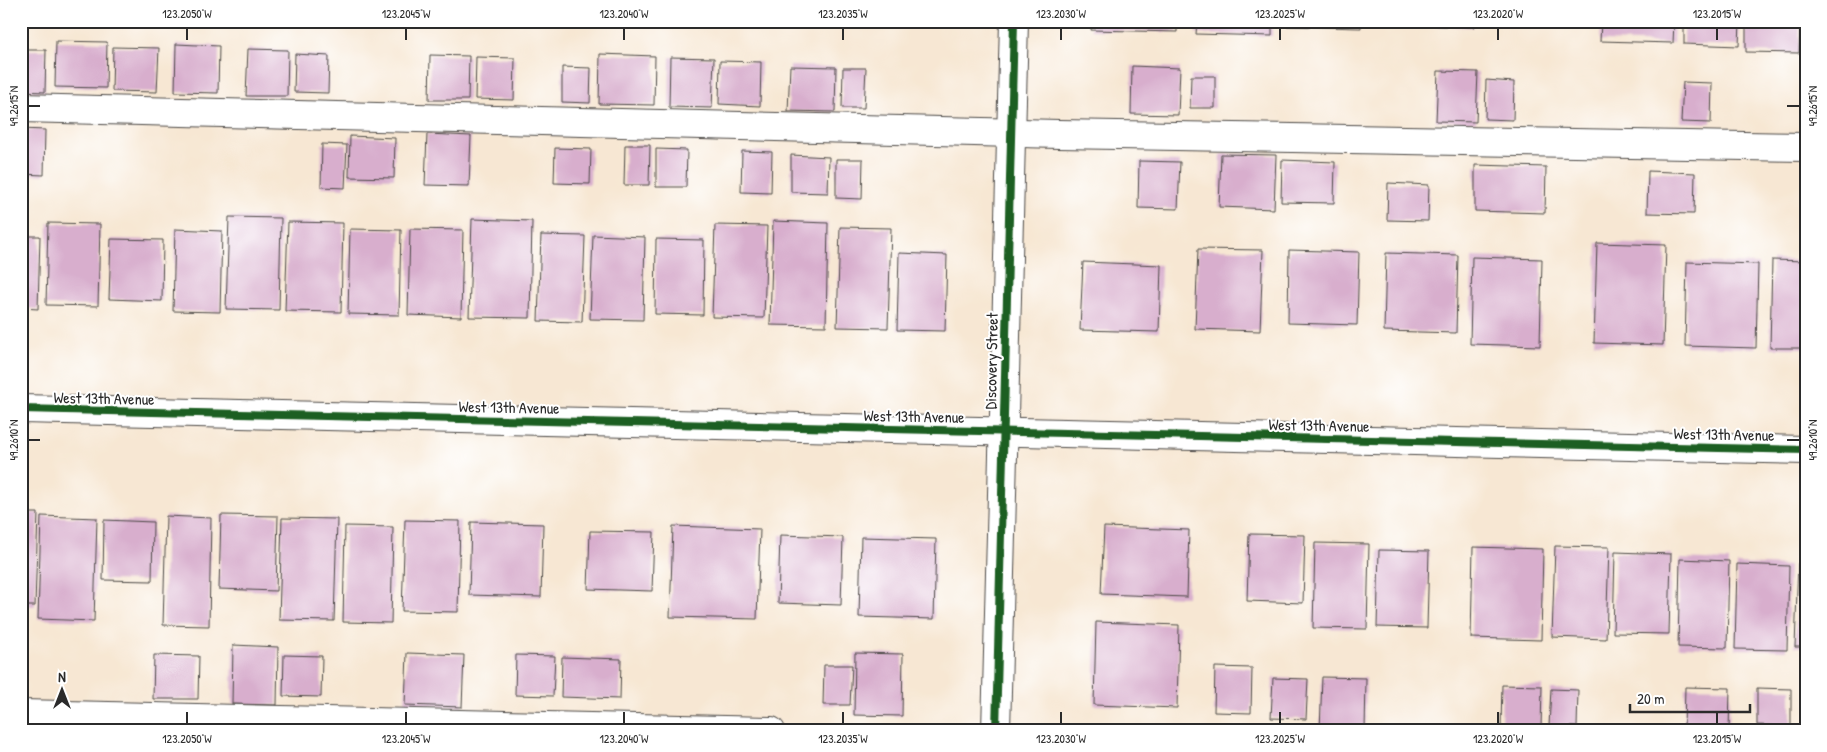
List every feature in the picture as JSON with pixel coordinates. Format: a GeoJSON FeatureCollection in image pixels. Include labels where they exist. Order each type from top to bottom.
{"type":"FeatureCollection","features":[{"type":"Feature","properties":{"kind":"street","name":"Discovery Street"},"geometry":{"type":"LineString","coordinates":[[996,731],[1014,21]]}},
{"type":"Feature","properties":{"kind":"street"},"geometry":{"type":"LineString","coordinates":[[21,108],[1011,133],[1806,148]]}},
{"type":"Feature","properties":{"kind":"street","name":"West 13th Avenue"},"geometry":{"type":"LineString","coordinates":[[21,410],[1806,450]]}},
{"type":"Feature","properties":{"kind":"street"},"geometry":{"type":"LineString","coordinates":[[21,714],[771,731]]}},
{"type":"Feature","properties":{"kind":"building"},"geometry":{"type":"Polygon","coordinates":[[[1092,21],[1177,21],[1177,32],[1091,30],[1092,21]]]}},
{"type":"Feature","properties":{"kind":"building"},"geometry":{"type":"Polygon","coordinates":[[[1197,21],[1272,21],[1272,36],[1196,34],[1197,21]]]}},
{"type":"Feature","properties":{"kind":"building"},"geometry":{"type":"Polygon","coordinates":[[[1286,21],[1361,21],[1361,28],[1286,26],[1286,21]]]}},
{"type":"Feature","properties":{"kind":"building"},"geometry":{"type":"Polygon","coordinates":[[[1393,21],[1474,21],[1474,27],[1393,24],[1393,21]]]}},
{"type":"Feature","properties":{"kind":"building"},"geometry":{"type":"Polygon","coordinates":[[[1490,21],[1573,21],[1573,27],[1490,24],[1490,21]]]}},
{"type":"Feature","properties":{"kind":"building"},"geometry":{"type":"Polygon","coordinates":[[[1601,21],[1674,21],[1673,43],[1600,41],[1601,21]]]}},
{"type":"Feature","properties":{"kind":"building"},"geometry":{"type":"Polygon","coordinates":[[[1684,21],[1740,21],[1739,46],[1684,44],[1684,21]]]}},
{"type":"Feature","properties":{"kind":"building"},"geometry":{"type":"Polygon","coordinates":[[[1746,21],[1800,21],[1799,53],[1746,52],[1746,21]]]}},
{"type":"Feature","properties":{"kind":"building"},"geometry":{"type":"Polygon","coordinates":[[[56,41],[107,42],[106,88],[55,87],[56,41]]]}},
{"type":"Feature","properties":{"kind":"building"},"geometry":{"type":"Polygon","coordinates":[[[176,44],[219,46],[218,93],[175,92],[176,44]]]}},
{"type":"Feature","properties":{"kind":"building"},"geometry":{"type":"Polygon","coordinates":[[[113,47],[159,48],[157,92],[112,91],[113,47]]]}},
{"type":"Feature","properties":{"kind":"building"},"geometry":{"type":"Polygon","coordinates":[[[248,49],[288,50],[287,96],[246,96],[248,49]]]}},
{"type":"Feature","properties":{"kind":"building"},"geometry":{"type":"Polygon","coordinates":[[[21,50],[46,50],[45,92],[21,91],[21,50]]]}},
{"type":"Feature","properties":{"kind":"building"},"geometry":{"type":"Polygon","coordinates":[[[295,54],[329,56],[328,93],[294,92],[295,54]]]}},
{"type":"Feature","properties":{"kind":"building"},"geometry":{"type":"Polygon","coordinates":[[[600,54],[655,56],[654,105],[599,104],[600,54]]]}},
{"type":"Feature","properties":{"kind":"building"},"geometry":{"type":"Polygon","coordinates":[[[430,55],[469,56],[468,100],[429,100],[430,55]]]}},
{"type":"Feature","properties":{"kind":"building"},"geometry":{"type":"Polygon","coordinates":[[[476,57],[515,58],[514,100],[475,99],[476,57]]]}},
{"type":"Feature","properties":{"kind":"building"},"geometry":{"type":"Polygon","coordinates":[[[670,57],[714,58],[712,108],[669,107],[670,57]]]}},
{"type":"Feature","properties":{"kind":"building"},"geometry":{"type":"Polygon","coordinates":[[[720,61],[761,62],[760,106],[719,104],[720,61]]]}},
{"type":"Feature","properties":{"kind":"building"},"geometry":{"type":"Polygon","coordinates":[[[790,66],[836,67],[835,112],[788,111],[790,66]]]}},
{"type":"Feature","properties":{"kind":"building"},"geometry":{"type":"Polygon","coordinates":[[[1132,66],[1180,68],[1178,115],[1131,114],[1132,66]]]}},
{"type":"Feature","properties":{"kind":"building"},"geometry":{"type":"Polygon","coordinates":[[[562,67],[591,68],[590,103],[562,102],[562,67]]]}},
{"type":"Feature","properties":{"kind":"building"},"geometry":{"type":"Polygon","coordinates":[[[843,68],[866,68],[864,108],[842,108],[843,68]]]}},
{"type":"Feature","properties":{"kind":"building"},"geometry":{"type":"Polygon","coordinates":[[[1438,71],[1478,72],[1476,122],[1436,121],[1438,71]]]}},
{"type":"Feature","properties":{"kind":"building"},"geometry":{"type":"Polygon","coordinates":[[[1191,76],[1215,76],[1215,108],[1190,108],[1191,76]]]}},
{"type":"Feature","properties":{"kind":"building"},"geometry":{"type":"Polygon","coordinates":[[[1486,80],[1514,82],[1513,120],[1485,119],[1486,80]]]}},
{"type":"Feature","properties":{"kind":"building"},"geometry":{"type":"Polygon","coordinates":[[[1683,82],[1712,83],[1711,123],[1681,122],[1683,82]]]}},
{"type":"Feature","properties":{"kind":"building"},"geometry":{"type":"Polygon","coordinates":[[[21,129],[45,130],[44,175],[21,174],[21,129]]]}},
{"type":"Feature","properties":{"kind":"building"},"geometry":{"type":"Polygon","coordinates":[[[427,134],[471,136],[469,186],[425,185],[427,134]]]}},
{"type":"Feature","properties":{"kind":"building"},"geometry":{"type":"Polygon","coordinates":[[[350,136],[395,138],[394,178],[349,177],[350,136]]]}},
{"type":"Feature","properties":{"kind":"building"},"geometry":{"type":"Polygon","coordinates":[[[322,144],[347,145],[345,188],[321,187],[322,144]]]}},
{"type":"Feature","properties":{"kind":"building"},"geometry":{"type":"Polygon","coordinates":[[[625,145],[650,145],[649,185],[624,185],[625,145]]]}},
{"type":"Feature","properties":{"kind":"building"},"geometry":{"type":"Polygon","coordinates":[[[555,148],[591,149],[590,184],[554,183],[555,148]]]}},
{"type":"Feature","properties":{"kind":"building"},"geometry":{"type":"Polygon","coordinates":[[[656,149],[687,150],[686,187],[656,187],[656,149]]]}},
{"type":"Feature","properties":{"kind":"building"},"geometry":{"type":"Polygon","coordinates":[[[742,151],[772,152],[771,193],[741,192],[742,151]]]}},
{"type":"Feature","properties":{"kind":"building"},"geometry":{"type":"Polygon","coordinates":[[[1221,154],[1276,155],[1274,209],[1219,207],[1221,154]]]}},
{"type":"Feature","properties":{"kind":"building"},"geometry":{"type":"Polygon","coordinates":[[[791,155],[829,157],[828,193],[791,192],[791,155]]]}},
{"type":"Feature","properties":{"kind":"building"},"geometry":{"type":"Polygon","coordinates":[[[836,159],[863,159],[862,199],[836,198],[836,159]]]}},
{"type":"Feature","properties":{"kind":"building"},"geometry":{"type":"Polygon","coordinates":[[[1282,160],[1335,162],[1334,203],[1281,202],[1282,160]]]}},
{"type":"Feature","properties":{"kind":"building"},"geometry":{"type":"Polygon","coordinates":[[[1139,161],[1180,162],[1178,209],[1138,208],[1139,161]]]}},
{"type":"Feature","properties":{"kind":"building"},"geometry":{"type":"Polygon","coordinates":[[[1475,165],[1546,167],[1545,213],[1475,211],[1475,165]]]}},
{"type":"Feature","properties":{"kind":"building"},"geometry":{"type":"Polygon","coordinates":[[[1648,171],[1695,173],[1694,214],[1647,213],[1648,171]]]}},
{"type":"Feature","properties":{"kind":"building"},"geometry":{"type":"Polygon","coordinates":[[[1388,183],[1429,185],[1428,221],[1387,220],[1388,183]]]}},
{"type":"Feature","properties":{"kind":"building"},"geometry":{"type":"Polygon","coordinates":[[[229,217],[281,218],[279,310],[226,309],[229,217]]]}},
{"type":"Feature","properties":{"kind":"building"},"geometry":{"type":"Polygon","coordinates":[[[472,219],[532,221],[530,318],[469,317],[472,219]]]}},
{"type":"Feature","properties":{"kind":"building"},"geometry":{"type":"Polygon","coordinates":[[[773,221],[828,223],[826,326],[770,325],[773,221]]]}},
{"type":"Feature","properties":{"kind":"building"},"geometry":{"type":"Polygon","coordinates":[[[288,222],[343,223],[341,312],[285,311],[288,222]]]}},
{"type":"Feature","properties":{"kind":"building"},"geometry":{"type":"Polygon","coordinates":[[[48,223],[100,224],[98,306],[46,305],[48,223]]]}},
{"type":"Feature","properties":{"kind":"building"},"geometry":{"type":"Polygon","coordinates":[[[715,225],[767,226],[764,318],[712,317],[715,225]]]}},
{"type":"Feature","properties":{"kind":"building"},"geometry":{"type":"Polygon","coordinates":[[[840,227],[891,228],[888,328],[837,327],[840,227]]]}},
{"type":"Feature","properties":{"kind":"building"},"geometry":{"type":"Polygon","coordinates":[[[175,229],[222,231],[220,312],[173,311],[175,229]]]}},
{"type":"Feature","properties":{"kind":"building"},"geometry":{"type":"Polygon","coordinates":[[[350,229],[401,230],[399,315],[348,314],[350,229]]]}},
{"type":"Feature","properties":{"kind":"building"},"geometry":{"type":"Polygon","coordinates":[[[410,229],[463,230],[461,317],[408,315],[410,229]]]}},
{"type":"Feature","properties":{"kind":"building"},"geometry":{"type":"Polygon","coordinates":[[[541,235],[585,236],[582,322],[538,321],[541,235]]]}},
{"type":"Feature","properties":{"kind":"building"},"geometry":{"type":"Polygon","coordinates":[[[593,235],[645,237],[643,320],[590,319],[593,235]]]}},
{"type":"Feature","properties":{"kind":"building"},"geometry":{"type":"Polygon","coordinates":[[[21,236],[40,236],[38,309],[21,308],[21,236]]]}},
{"type":"Feature","properties":{"kind":"building"},"geometry":{"type":"Polygon","coordinates":[[[111,239],[163,240],[162,301],[109,299],[111,239]]]}},
{"type":"Feature","properties":{"kind":"building"},"geometry":{"type":"Polygon","coordinates":[[[656,239],[704,240],[703,315],[655,314],[656,239]]]}},
{"type":"Feature","properties":{"kind":"building"},"geometry":{"type":"Polygon","coordinates":[[[1597,243],[1666,245],[1663,345],[1594,343],[1597,243]]]}},
{"type":"Feature","properties":{"kind":"building"},"geometry":{"type":"Polygon","coordinates":[[[1198,249],[1263,250],[1260,331],[1195,329],[1198,249]]]}},
{"type":"Feature","properties":{"kind":"building"},"geometry":{"type":"Polygon","coordinates":[[[1289,250],[1359,252],[1357,325],[1288,323],[1289,250]]]}},
{"type":"Feature","properties":{"kind":"building"},"geometry":{"type":"Polygon","coordinates":[[[899,253],[947,255],[945,331],[897,330],[899,253]]]}},
{"type":"Feature","properties":{"kind":"building"},"geometry":{"type":"Polygon","coordinates":[[[1386,253],[1458,255],[1456,333],[1384,331],[1386,253]]]}},
{"type":"Feature","properties":{"kind":"building"},"geometry":{"type":"Polygon","coordinates":[[[1472,257],[1542,259],[1540,346],[1470,344],[1472,257]]]}},
{"type":"Feature","properties":{"kind":"building"},"geometry":{"type":"Polygon","coordinates":[[[1772,260],[1806,261],[1806,348],[1770,348],[1772,260]]]}},
{"type":"Feature","properties":{"kind":"building"},"geometry":{"type":"Polygon","coordinates":[[[1083,262],[1161,265],[1159,332],[1080,330],[1083,262]]]}},
{"type":"Feature","properties":{"kind":"building"},"geometry":{"type":"Polygon","coordinates":[[[1687,262],[1758,264],[1756,348],[1685,346],[1687,262]]]}},
{"type":"Feature","properties":{"kind":"building"},"geometry":{"type":"Polygon","coordinates":[[[21,513],[38,513],[35,606],[21,606],[21,513]]]}},
{"type":"Feature","properties":{"kind":"building"},"geometry":{"type":"Polygon","coordinates":[[[221,515],[278,516],[276,591],[219,589],[221,515]]]}},
{"type":"Feature","properties":{"kind":"building"},"geometry":{"type":"Polygon","coordinates":[[[41,516],[97,518],[94,621],[38,619],[41,516]]]}},
{"type":"Feature","properties":{"kind":"building"},"geometry":{"type":"Polygon","coordinates":[[[166,516],[211,518],[209,626],[163,625],[166,516]]]}},
{"type":"Feature","properties":{"kind":"building"},"geometry":{"type":"Polygon","coordinates":[[[282,518],[337,519],[334,621],[279,620],[282,518]]]}},
{"type":"Feature","properties":{"kind":"building"},"geometry":{"type":"Polygon","coordinates":[[[104,520],[153,522],[152,581],[103,580],[104,520]]]}},
{"type":"Feature","properties":{"kind":"building"},"geometry":{"type":"Polygon","coordinates":[[[405,520],[460,521],[458,612],[402,611],[405,520]]]}},
{"type":"Feature","properties":{"kind":"building"},"geometry":{"type":"Polygon","coordinates":[[[471,522],[543,524],[541,597],[469,595],[471,522]]]}},
{"type":"Feature","properties":{"kind":"building"},"geometry":{"type":"Polygon","coordinates":[[[345,526],[393,527],[391,623],[343,622],[345,526]]]}},
{"type":"Feature","properties":{"kind":"building"},"geometry":{"type":"Polygon","coordinates":[[[673,526],[760,529],[757,619],[670,617],[673,526]]]}},
{"type":"Feature","properties":{"kind":"building"},"geometry":{"type":"Polygon","coordinates":[[[1104,527],[1189,530],[1187,597],[1101,594],[1104,527]]]}},
{"type":"Feature","properties":{"kind":"building"},"geometry":{"type":"Polygon","coordinates":[[[590,531],[654,532],[652,591],[588,589],[590,531]]]}},
{"type":"Feature","properties":{"kind":"building"},"geometry":{"type":"Polygon","coordinates":[[[1249,534],[1305,535],[1303,603],[1247,601],[1249,534]]]}},
{"type":"Feature","properties":{"kind":"building"},"geometry":{"type":"Polygon","coordinates":[[[780,535],[843,537],[841,605],[778,603],[780,535]]]}},
{"type":"Feature","properties":{"kind":"building"},"geometry":{"type":"Polygon","coordinates":[[[861,537],[936,539],[934,619],[859,617],[861,537]]]}},
{"type":"Feature","properties":{"kind":"building"},"geometry":{"type":"Polygon","coordinates":[[[1315,543],[1369,544],[1367,629],[1313,628],[1315,543]]]}},
{"type":"Feature","properties":{"kind":"building"},"geometry":{"type":"Polygon","coordinates":[[[1555,546],[1609,547],[1606,639],[1552,637],[1555,546]]]}},
{"type":"Feature","properties":{"kind":"building"},"geometry":{"type":"Polygon","coordinates":[[[1473,547],[1543,549],[1541,640],[1471,638],[1473,547]]]}},
{"type":"Feature","properties":{"kind":"building"},"geometry":{"type":"Polygon","coordinates":[[[1379,550],[1429,551],[1427,628],[1377,627],[1379,550]]]}},
{"type":"Feature","properties":{"kind":"building"},"geometry":{"type":"Polygon","coordinates":[[[1615,552],[1671,554],[1669,634],[1613,633],[1615,552]]]}},
{"type":"Feature","properties":{"kind":"building"},"geometry":{"type":"Polygon","coordinates":[[[1680,559],[1729,561],[1727,648],[1678,647],[1680,559]]]}},
{"type":"Feature","properties":{"kind":"building"},"geometry":{"type":"Polygon","coordinates":[[[1798,563],[1806,564],[1806,647],[1795,647],[1798,563]]]}},
{"type":"Feature","properties":{"kind":"building"},"geometry":{"type":"Polygon","coordinates":[[[1737,564],[1789,566],[1787,650],[1735,649],[1737,564]]]}},
{"type":"Feature","properties":{"kind":"building"},"geometry":{"type":"Polygon","coordinates":[[[1096,622],[1179,625],[1177,708],[1094,705],[1096,622]]]}},
{"type":"Feature","properties":{"kind":"building"},"geometry":{"type":"Polygon","coordinates":[[[233,645],[278,647],[277,705],[232,704],[233,645]]]}},
{"type":"Feature","properties":{"kind":"building"},"geometry":{"type":"Polygon","coordinates":[[[407,653],[464,655],[462,707],[405,705],[407,653]]]}},
{"type":"Feature","properties":{"kind":"building"},"geometry":{"type":"Polygon","coordinates":[[[855,653],[903,654],[902,716],[854,715],[855,653]]]}},
{"type":"Feature","properties":{"kind":"building"},"geometry":{"type":"Polygon","coordinates":[[[154,655],[199,656],[198,699],[153,699],[154,655]]]}},
{"type":"Feature","properties":{"kind":"building"},"geometry":{"type":"Polygon","coordinates":[[[284,655],[322,656],[321,697],[283,696],[284,655]]]}},
{"type":"Feature","properties":{"kind":"building"},"geometry":{"type":"Polygon","coordinates":[[[516,655],[555,656],[553,696],[515,695],[516,655]]]}},
{"type":"Feature","properties":{"kind":"building"},"geometry":{"type":"Polygon","coordinates":[[[562,657],[621,659],[620,699],[561,697],[562,657]]]}},
{"type":"Feature","properties":{"kind":"building"},"geometry":{"type":"Polygon","coordinates":[[[824,665],[852,665],[850,705],[823,705],[824,665]]]}},
{"type":"Feature","properties":{"kind":"building"},"geometry":{"type":"Polygon","coordinates":[[[1215,667],[1252,668],[1251,713],[1214,712],[1215,667]]]}},
{"type":"Feature","properties":{"kind":"building"},"geometry":{"type":"Polygon","coordinates":[[[1322,677],[1366,678],[1365,731],[1320,731],[1322,677]]]}},
{"type":"Feature","properties":{"kind":"building"},"geometry":{"type":"Polygon","coordinates":[[[1273,678],[1308,679],[1306,719],[1271,718],[1273,678]]]}},
{"type":"Feature","properties":{"kind":"building"},"geometry":{"type":"Polygon","coordinates":[[[1502,685],[1542,686],[1541,728],[1501,726],[1502,685]]]}},
{"type":"Feature","properties":{"kind":"building"},"geometry":{"type":"Polygon","coordinates":[[[1685,687],[1730,688],[1729,731],[1684,730],[1685,687]]]}},
{"type":"Feature","properties":{"kind":"building"},"geometry":{"type":"Polygon","coordinates":[[[1757,688],[1791,689],[1791,726],[1757,725],[1757,688]]]}},
{"type":"Feature","properties":{"kind":"building"},"geometry":{"type":"Polygon","coordinates":[[[1551,689],[1578,690],[1577,727],[1549,726],[1551,689]]]}},
{"type":"Feature","properties":{"kind":"cycle path"},"geometry":{"type":"LineString","coordinates":[[996,731],[1014,21]]}},
{"type":"Feature","properties":{"kind":"cycle path"},"geometry":{"type":"LineString","coordinates":[[21,409],[1806,450]]}}]}
